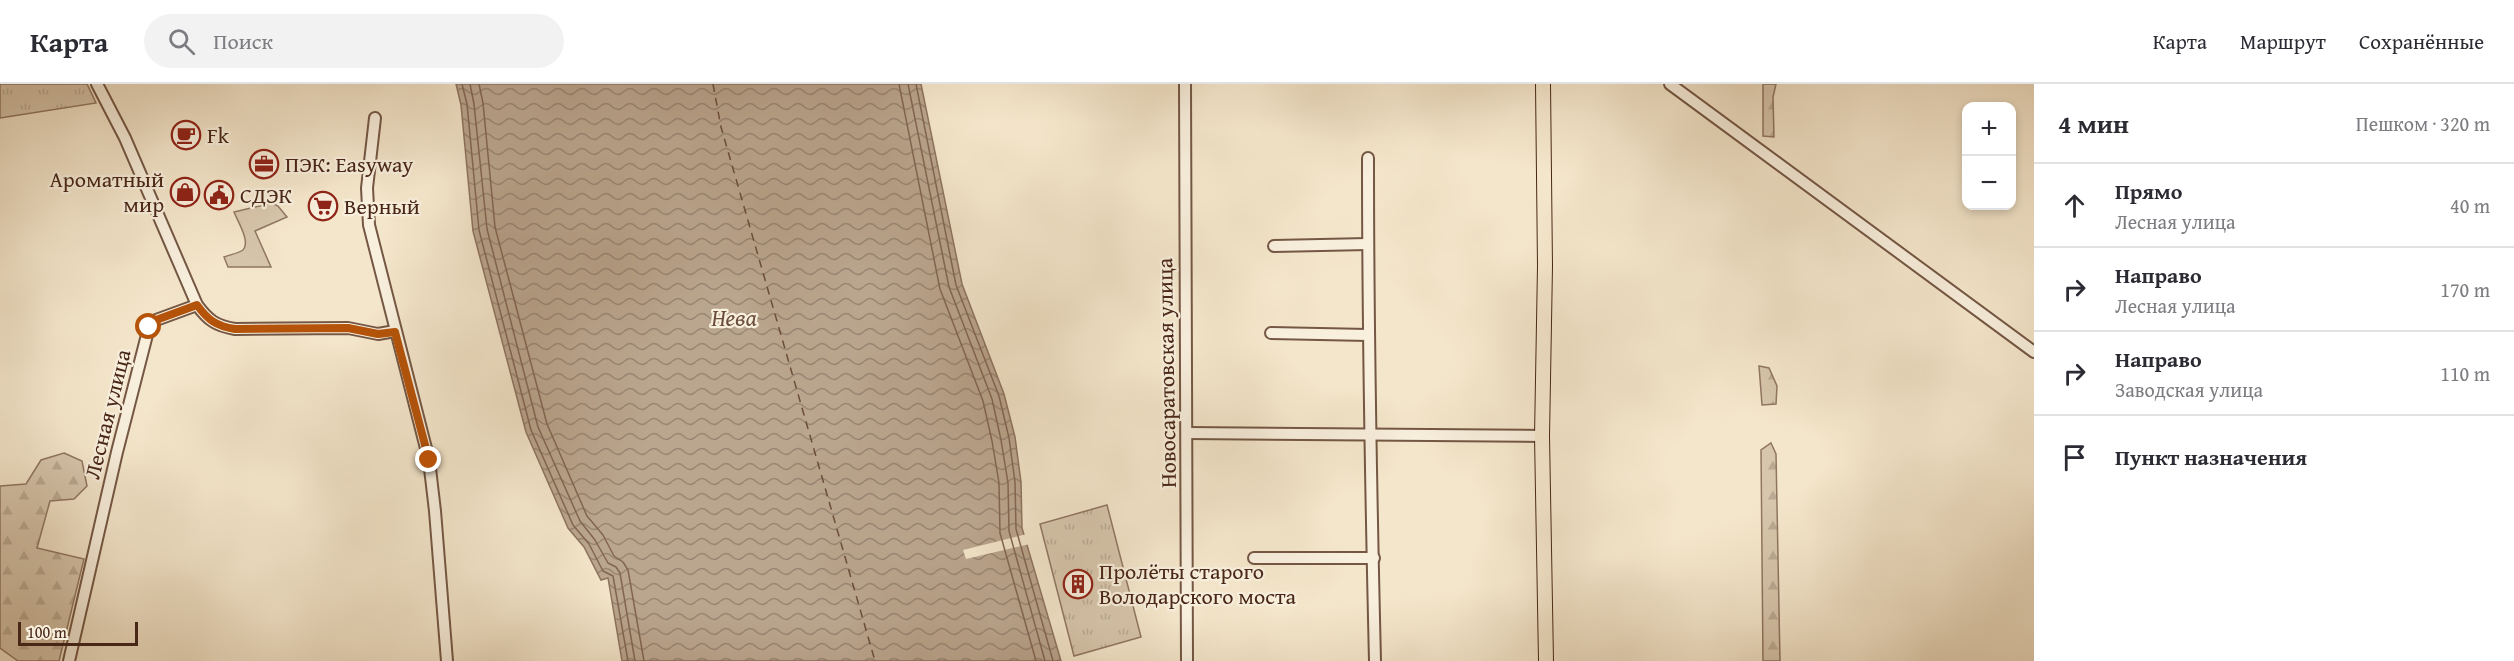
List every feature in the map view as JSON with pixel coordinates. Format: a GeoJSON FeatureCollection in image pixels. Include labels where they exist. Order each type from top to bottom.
{"type":"FeatureCollection","features":[{"type":"Feature","properties":{"kind":"main road"},"geometry":{"type":"LineString","coordinates":[[1543,84],[1545,266],[1542,436],[1546,661]]}},
{"type":"Feature","properties":{"kind":"street"},"geometry":{"type":"LineString","coordinates":[[98,84],[125,138],[197,305],[206,318],[218,326],[235,329],[348,328],[378,334],[395,332]]}},
{"type":"Feature","properties":{"kind":"street","name":"Новосаратовская улица"},"geometry":{"type":"LineString","coordinates":[[1185,84],[1187,661]]}},
{"type":"Feature","properties":{"kind":"street"},"geometry":{"type":"LineString","coordinates":[[1670,84],[2034,352]]}},
{"type":"Feature","properties":{"kind":"street"},"geometry":{"type":"LineString","coordinates":[[375,118],[367,188],[369,225],[429,460],[447,661]]}},
{"type":"Feature","properties":{"kind":"street"},"geometry":{"type":"LineString","coordinates":[[1368,158],[1368,335],[1376,661]]}},
{"type":"Feature","properties":{"kind":"street"},"geometry":{"type":"LineString","coordinates":[[1274,246],[1368,244]]}},
{"type":"Feature","properties":{"kind":"street","name":"Лесная улица"},"geometry":{"type":"LineString","coordinates":[[69,661],[117,452],[149,327],[156,320],[197,305]]}},
{"type":"Feature","properties":{"kind":"street"},"geometry":{"type":"LineString","coordinates":[[1271,333],[1368,335]]}},
{"type":"Feature","properties":{"kind":"street"},"geometry":{"type":"LineString","coordinates":[[1187,433],[1542,436]]}},
{"type":"Feature","properties":{"kind":"street"},"geometry":{"type":"LineString","coordinates":[[1254,558],[1374,558]]}},
{"type":"Feature","properties":{"kind":"green space"},"geometry":{"type":"Polygon","coordinates":[[[0,84],[87,84],[96,103],[0,118],[0,84]]]}},
{"type":"Feature","properties":{"kind":"green space"},"geometry":{"type":"Polygon","coordinates":[[[1763,84],[1776,84],[1773,97],[1774,137],[1763,136],[1763,84]]]}},
{"type":"Feature","properties":{"kind":"green space"},"geometry":{"type":"Polygon","coordinates":[[[272,203],[278,206],[287,217],[255,231],[271,267],[228,267],[224,257],[243,250],[245,246],[244,237],[234,212],[272,203]]]}},
{"type":"Feature","properties":{"kind":"green space"},"geometry":{"type":"Polygon","coordinates":[[[1759,366],[1769,368],[1777,386],[1776,404],[1762,405],[1759,366]]]}},
{"type":"Feature","properties":{"kind":"green space"},"geometry":{"type":"Polygon","coordinates":[[[1771,443],[1776,454],[1780,661],[1763,661],[1761,450],[1771,443]]]}},
{"type":"Feature","properties":{"kind":"green space"},"geometry":{"type":"Polygon","coordinates":[[[64,453],[82,461],[87,486],[74,499],[50,501],[37,548],[84,559],[59,661],[18,661],[0,648],[0,486],[26,484],[41,460],[64,453]]]}},
{"type":"Feature","properties":{"kind":"green space"},"geometry":{"type":"Polygon","coordinates":[[[1107,505],[1141,637],[1074,656],[1040,524],[1107,505]]]}},
{"type":"Feature","properties":{"kind":"water","name":"Нева"},"geometry":{"type":"Polygon","coordinates":[[[456,84],[921,84],[962,284],[1004,394],[1015,437],[1021,482],[1022,528],[1061,661],[622,661],[608,578],[601,580],[584,547],[568,528],[526,432],[473,231],[461,105],[456,84]]]}},
{"type":"Feature","properties":{"kind":"pier"},"geometry":{"type":"Polygon","coordinates":[[[1027,534],[1030,544],[966,559],[963,550],[1027,534]]]}},
{"type":"Feature","properties":{"kind":"ferry route"},"geometry":{"type":"LineString","coordinates":[[713,84],[721,127],[875,661]]}},
{"type":"Feature","properties":{"kind":"place","name":"Fk"},"geometry":{"type":"Point","coordinates":[186,135]}},
{"type":"Feature","properties":{"kind":"place","name":"ПЭК: Easyway"},"geometry":{"type":"Point","coordinates":[264,164]}},
{"type":"Feature","properties":{"kind":"place","name":"Ароматный мир"},"geometry":{"type":"Point","coordinates":[185,192]}},
{"type":"Feature","properties":{"kind":"place","name":"СДЭК"},"geometry":{"type":"Point","coordinates":[219,195]}},
{"type":"Feature","properties":{"kind":"place","name":"Верный"},"geometry":{"type":"Point","coordinates":[323,206]}},
{"type":"Feature","properties":{"kind":"place","name":"Пролёты старого Володарского моста"},"geometry":{"type":"Point","coordinates":[1078,584]}},
{"type":"Feature","properties":{"kind":"route"},"geometry":{"type":"LineString","coordinates":[[149,327],[156,320],[197,305],[206,318],[218,326],[235,329],[348,328],[378,334],[395,332],[429,460]]}}]}
